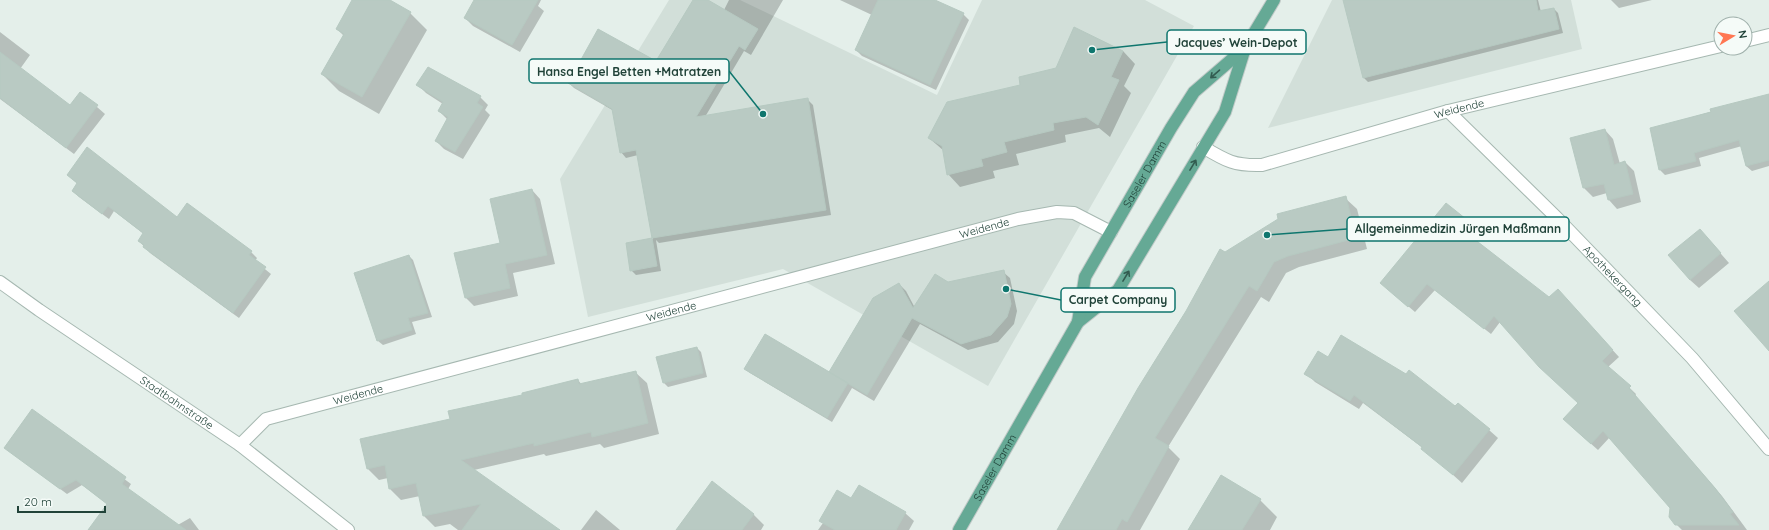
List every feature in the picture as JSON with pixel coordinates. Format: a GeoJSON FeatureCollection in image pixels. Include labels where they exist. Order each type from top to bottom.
{"type":"FeatureCollection","features":[{"type":"Feature","properties":{"kind":"main road","name":"Saseler Damm"},"geometry":{"type":"LineString","coordinates":[[1078,322],[1118,290],[1225,112],[1245,48],[1274,0]]}},
{"type":"Feature","properties":{"kind":"main road","name":"Saseler Damm"},"geometry":{"type":"LineString","coordinates":[[959,530],[1078,322],[1086,277],[1110,232],[1194,92],[1245,48]]}},
{"type":"Feature","properties":{"kind":"street"},"geometry":{"type":"LineString","coordinates":[[1753,39],[1769,35]]}},
{"type":"Feature","properties":{"kind":"street","name":"Weidende"},"geometry":{"type":"LineString","coordinates":[[1203,147],[1223,160],[1241,166],[1262,165],[1448,111],[1713,48]]}},
{"type":"Feature","properties":{"kind":"street","name":"Apothekergang"},"geometry":{"type":"LineString","coordinates":[[1448,111],[1552,213],[1692,358],[1769,449]]}},
{"type":"Feature","properties":{"kind":"street","name":"Weidende"},"geometry":{"type":"LineString","coordinates":[[240,445],[266,419],[1018,218],[1057,212],[1074,213],[1110,232]]}},
{"type":"Feature","properties":{"kind":"street","name":"Stadtbahnstraße"},"geometry":{"type":"LineString","coordinates":[[0,282],[39,310],[240,445],[348,530]]}},
{"type":"Feature","properties":{"kind":"shaded area"},"geometry":{"type":"Polygon","coordinates":[[[669,0],[740,0],[937,95],[982,0],[1145,0],[1194,26],[988,386],[783,269],[588,317],[560,179],[669,0]]]}},
{"type":"Feature","properties":{"kind":"shaded area"},"geometry":{"type":"Polygon","coordinates":[[[1332,0],[1571,0],[1582,49],[1268,128],[1332,0]]]}},
{"type":"Feature","properties":{"kind":"building"},"geometry":{"type":"Polygon","coordinates":[[[352,0],[390,0],[411,12],[362,97],[321,74],[344,34],[336,29],[352,0]]]}},
{"type":"Feature","properties":{"kind":"building"},"geometry":{"type":"Polygon","coordinates":[[[474,0],[538,0],[512,45],[464,18],[474,0]]]}},
{"type":"Feature","properties":{"kind":"building"},"geometry":{"type":"Polygon","coordinates":[[[693,0],[708,0],[758,29],[745,50],[739,46],[696,117],[808,98],[826,210],[652,238],[636,150],[620,153],[612,109],[568,83],[598,29],[656,61],[693,0]]]}},
{"type":"Feature","properties":{"kind":"building"},"geometry":{"type":"Polygon","coordinates":[[[878,0],[935,0],[964,13],[930,85],[855,50],[878,0]]]}},
{"type":"Feature","properties":{"kind":"building"},"geometry":{"type":"Polygon","coordinates":[[[1343,0],[1536,0],[1538,11],[1554,8],[1559,29],[1363,78],[1343,0]]]}},
{"type":"Feature","properties":{"kind":"building"},"geometry":{"type":"Polygon","coordinates":[[[1074,27],[1123,51],[1111,77],[1119,80],[1098,125],[1086,117],[1053,123],[1054,130],[1004,142],[1007,152],[981,159],[983,166],[947,175],[942,146],[928,138],[947,102],[1020,85],[1019,77],[1056,68],[1074,27]]]}},
{"type":"Feature","properties":{"kind":"building"},"geometry":{"type":"Polygon","coordinates":[[[0,52],[70,105],[80,92],[98,105],[66,148],[0,98],[0,52]]]}},
{"type":"Feature","properties":{"kind":"building"},"geometry":{"type":"Polygon","coordinates":[[[428,67],[481,96],[477,103],[483,107],[455,152],[435,141],[448,117],[438,111],[443,102],[416,85],[428,67]]]}},
{"type":"Feature","properties":{"kind":"building"},"geometry":{"type":"Polygon","coordinates":[[[1769,94],[1769,160],[1746,166],[1739,140],[1694,153],[1696,161],[1659,170],[1650,128],[1711,112],[1710,109],[1769,94]]]}},
{"type":"Feature","properties":{"kind":"building"},"geometry":{"type":"Polygon","coordinates":[[[1605,129],[1614,165],[1625,161],[1633,194],[1608,200],[1604,184],[1583,188],[1570,138],[1605,129]]]}},
{"type":"Feature","properties":{"kind":"building"},"geometry":{"type":"Polygon","coordinates":[[[87,147],[177,217],[187,203],[252,251],[249,255],[266,267],[233,313],[143,247],[144,245],[138,241],[143,233],[108,206],[102,214],[72,191],[77,183],[67,175],[87,147]]]}},
{"type":"Feature","properties":{"kind":"building"},"geometry":{"type":"Polygon","coordinates":[[[532,189],[547,255],[505,264],[510,288],[465,298],[454,253],[500,243],[490,199],[532,189]]]}},
{"type":"Feature","properties":{"kind":"building"},"geometry":{"type":"Polygon","coordinates":[[[1346,196],[1356,238],[1288,256],[1274,262],[1257,291],[1249,286],[1155,438],[1169,446],[1127,522],[1122,519],[1116,530],[1057,530],[1138,388],[1186,311],[1220,249],[1225,252],[1278,219],[1277,214],[1346,196]]]}},
{"type":"Feature","properties":{"kind":"building"},"geometry":{"type":"Polygon","coordinates":[[[1446,203],[1476,227],[1469,235],[1549,297],[1558,289],[1613,350],[1602,361],[1631,386],[1629,388],[1715,488],[1733,512],[1730,514],[1739,525],[1675,525],[1669,517],[1670,508],[1603,431],[1591,444],[1563,419],[1578,403],[1539,367],[1494,316],[1484,329],[1427,284],[1408,307],[1380,283],[1446,203]]]}},
{"type":"Feature","properties":{"kind":"building"},"geometry":{"type":"Polygon","coordinates":[[[1700,229],[1721,253],[1690,280],[1668,255],[1700,229]]]}},
{"type":"Feature","properties":{"kind":"building"},"geometry":{"type":"Polygon","coordinates":[[[652,238],[657,266],[630,271],[626,243],[652,238]]]}},
{"type":"Feature","properties":{"kind":"building"},"geometry":{"type":"Polygon","coordinates":[[[409,255],[428,313],[408,318],[412,330],[377,341],[354,273],[409,255]]]}},
{"type":"Feature","properties":{"kind":"building"},"geometry":{"type":"Polygon","coordinates":[[[1004,270],[1011,304],[1007,317],[991,335],[961,344],[912,318],[867,395],[829,372],[873,298],[899,283],[913,308],[935,274],[948,282],[1004,270]]]}},
{"type":"Feature","properties":{"kind":"building"},"geometry":{"type":"Polygon","coordinates":[[[1769,281],[1769,351],[1734,311],[1769,281]]]}},
{"type":"Feature","properties":{"kind":"building"},"geometry":{"type":"Polygon","coordinates":[[[765,334],[848,383],[827,418],[744,369],[765,334]]]}},
{"type":"Feature","properties":{"kind":"building"},"geometry":{"type":"Polygon","coordinates":[[[1341,335],[1406,374],[1409,370],[1455,406],[1458,403],[1490,429],[1453,475],[1421,449],[1422,447],[1354,395],[1350,401],[1304,374],[1318,351],[1328,357],[1341,335]]]}},
{"type":"Feature","properties":{"kind":"building"},"geometry":{"type":"Polygon","coordinates":[[[697,347],[703,373],[663,383],[656,357],[697,347]]]}},
{"type":"Feature","properties":{"kind":"building"},"geometry":{"type":"Polygon","coordinates":[[[636,371],[648,423],[592,437],[591,432],[534,446],[534,443],[461,460],[560,530],[462,530],[481,504],[423,516],[416,483],[389,489],[385,465],[367,469],[360,439],[450,419],[448,411],[522,395],[522,393],[578,379],[579,384],[636,371]]]}},
{"type":"Feature","properties":{"kind":"building"},"geometry":{"type":"Polygon","coordinates":[[[32,409],[126,477],[122,484],[186,530],[88,530],[107,504],[76,480],[60,489],[4,448],[32,409]]]}},
{"type":"Feature","properties":{"kind":"building"},"geometry":{"type":"Polygon","coordinates":[[[1221,475],[1261,499],[1242,530],[1188,530],[1221,475]]]}},
{"type":"Feature","properties":{"kind":"building"},"geometry":{"type":"Polygon","coordinates":[[[712,481],[754,514],[742,530],[676,530],[712,481]]]}},
{"type":"Feature","properties":{"kind":"building"},"geometry":{"type":"Polygon","coordinates":[[[859,485],[906,512],[896,530],[835,530],[819,521],[837,490],[851,498],[859,485]]]}},
{"type":"Feature","properties":{"kind":"place","name":"Jacques’ Wein-Depot"},"geometry":{"type":"Point","coordinates":[1092,50]}},
{"type":"Feature","properties":{"kind":"place","name":"Hansa Engel Betten +Matratzen"},"geometry":{"type":"Point","coordinates":[763,114]}},
{"type":"Feature","properties":{"kind":"place","name":"Allgemeinmedizin Jürgen Maßmann"},"geometry":{"type":"Point","coordinates":[1267,235]}},
{"type":"Feature","properties":{"kind":"place","name":"Carpet Company"},"geometry":{"type":"Point","coordinates":[1006,289]}}]}
